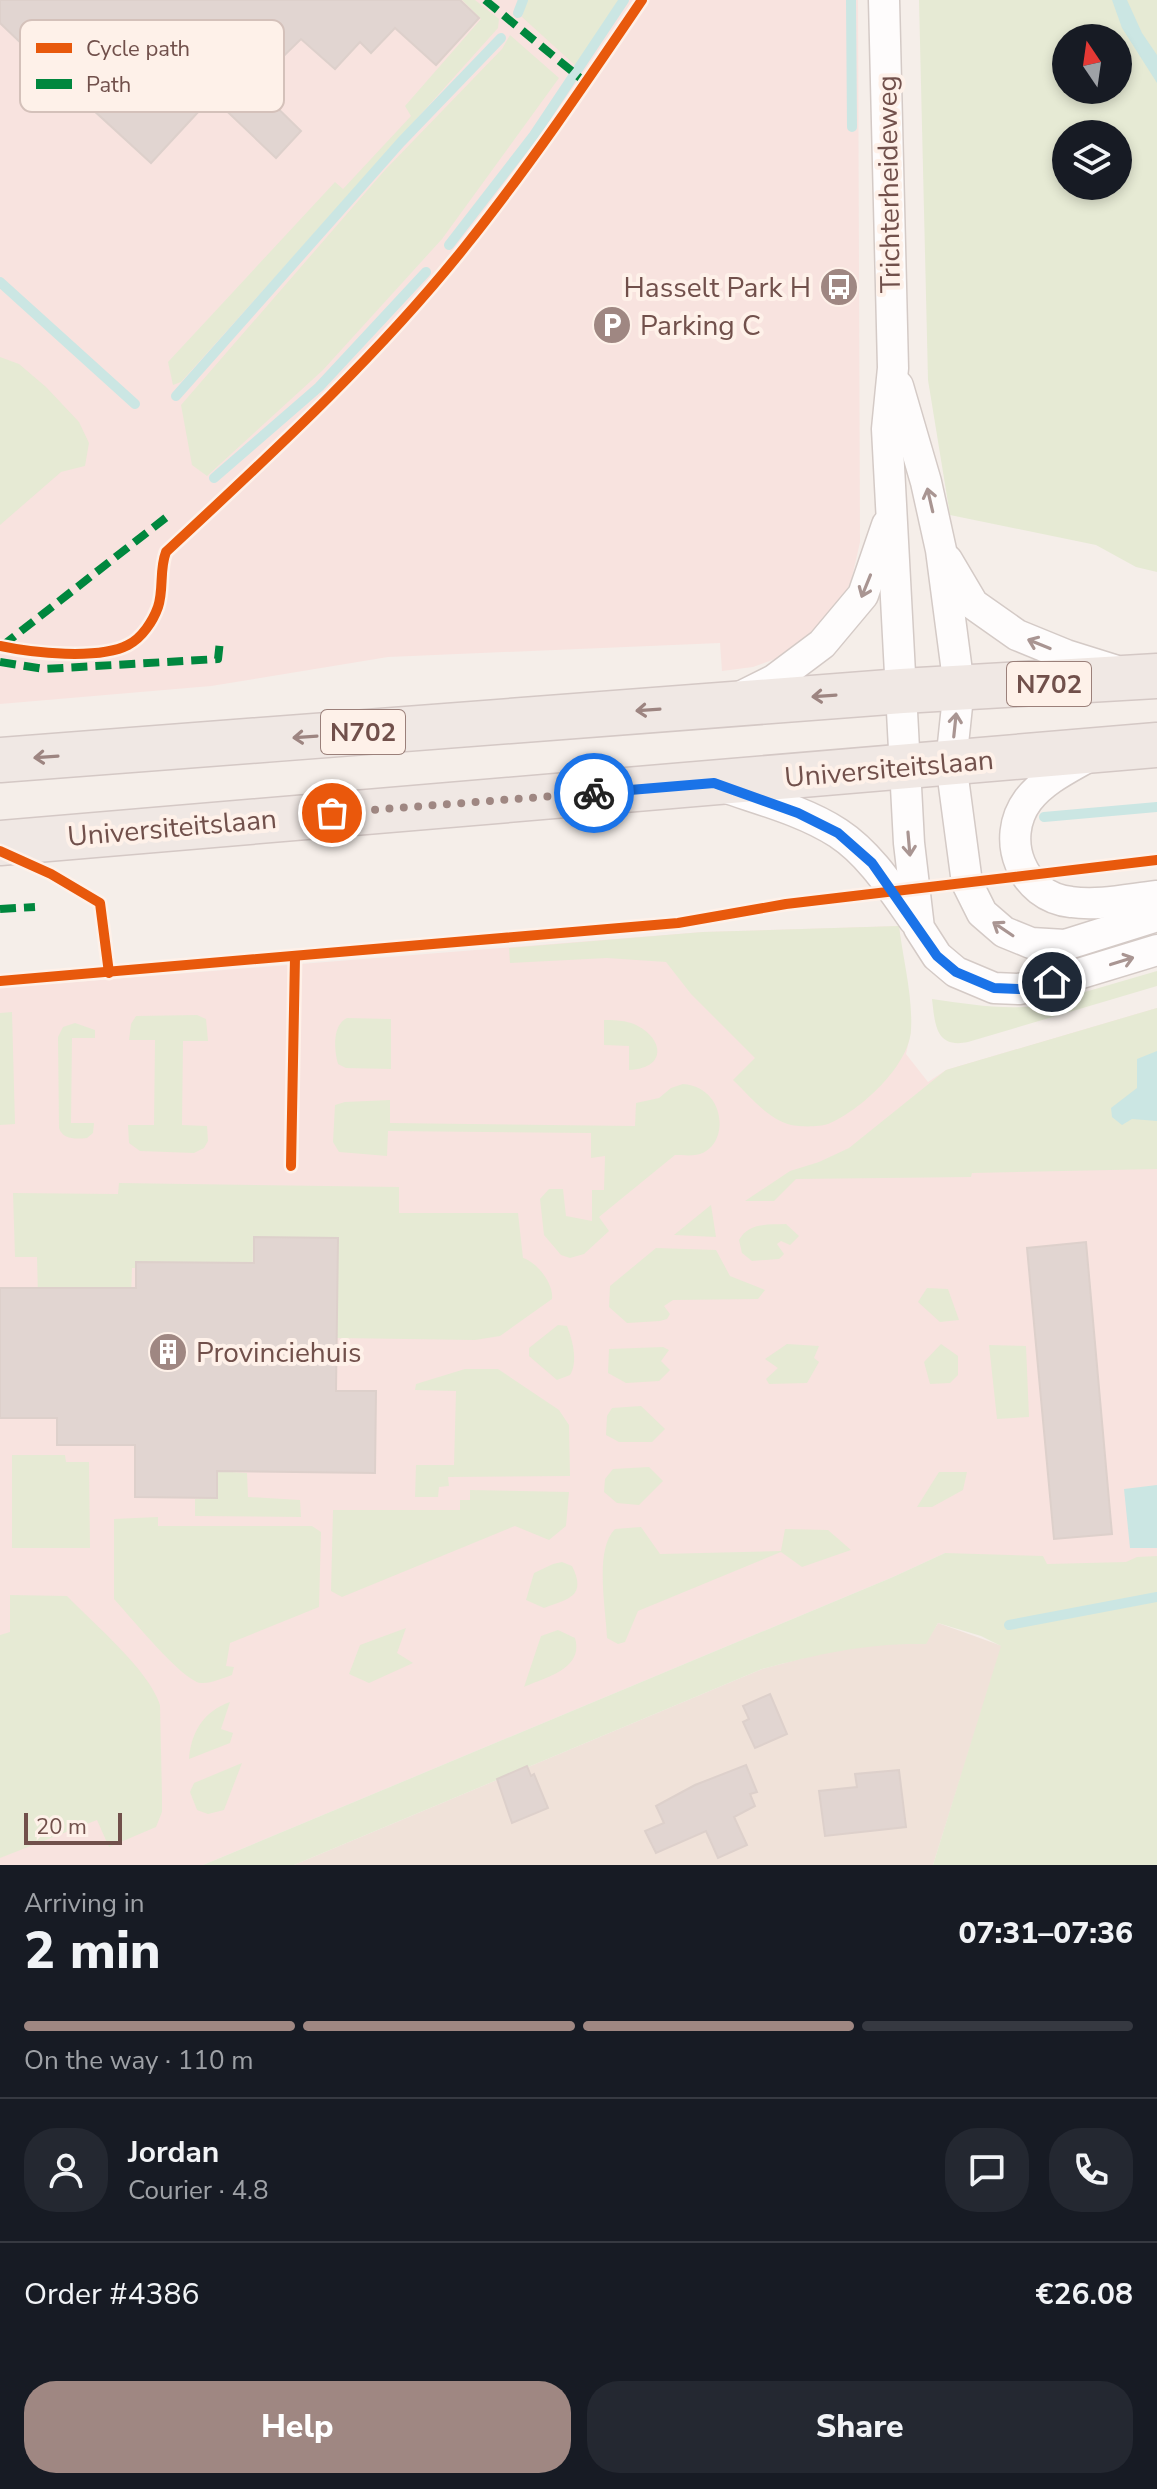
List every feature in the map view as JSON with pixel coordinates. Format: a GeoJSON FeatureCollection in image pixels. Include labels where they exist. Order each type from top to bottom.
{"type":"FeatureCollection","features":[{"type":"Feature","properties":{"kind":"highway","name":"N702"},"geometry":{"type":"LineString","coordinates":[[0,760],[902,691],[1148,677]]}},
{"type":"Feature","properties":{"kind":"highway","name":"Universiteitslaan"},"geometry":{"type":"LineString","coordinates":[[0,843],[1157,745]]}},
{"type":"Feature","properties":{"kind":"street","name":"Trichterheideweg"},"geometry":{"type":"LineString","coordinates":[[884,0],[893,368],[887,429],[909,843],[919,928]]}},
{"type":"Feature","properties":{"kind":"street","name":"Trichterheideweg"},"geometry":{"type":"LineString","coordinates":[[893,368],[926,482],[941,550],[959,687],[951,763],[967,883],[982,913],[1004,932],[1031,943],[1065,945],[1157,916]]}},
{"type":"Feature","properties":{"kind":"street"},"geometry":{"type":"LineString","coordinates":[[726,704],[774,680],[822,644],[847,615],[863,595],[891,512]]}},
{"type":"Feature","properties":{"kind":"street"},"geometry":{"type":"LineString","coordinates":[[941,550],[973,604],[1017,635],[1066,655],[1148,677]]}},
{"type":"Feature","properties":{"kind":"street"},"geometry":{"type":"LineString","coordinates":[[1100,750],[1047,782],[1029,798],[1017,818],[1016,855],[1025,877],[1036,889],[1052,898],[1097,903],[1157,896]]}},
{"type":"Feature","properties":{"kind":"street"},"geometry":{"type":"LineString","coordinates":[[714,783],[798,813],[838,833],[874,865],[937,956],[956,972],[994,988],[1019,989],[1041,984],[1157,950]]}},
{"type":"Feature","properties":{"kind":"shaded area"},"geometry":{"type":"Polygon","coordinates":[[[0,0],[858,0],[860,542],[851,582],[826,624],[786,655],[753,667],[722,671],[720,643],[388,657],[211,686],[0,704],[0,0]]]}},
{"type":"Feature","properties":{"kind":"shaded area"},"geometry":{"type":"Polygon","coordinates":[[[899,926],[911,1031],[906,1054],[928,1082],[946,1070],[1157,1008],[1157,1586],[945,1553],[203,1865],[0,1865],[0,988],[703,932],[899,926]]]}},
{"type":"Feature","properties":{"kind":"shaded area"},"geometry":{"type":"Polygon","coordinates":[[[938,1623],[1002,1646],[933,1865],[294,1865],[762,1669],[838,1649],[890,1643],[925,1644],[938,1623]]]}},
{"type":"Feature","properties":{"kind":"green space"},"geometry":{"type":"Polygon","coordinates":[[[462,0],[475,0],[499,19],[498,28],[181,382],[173,385],[168,362],[335,182],[343,189],[411,116],[405,106],[481,19],[462,0]]]}},
{"type":"Feature","properties":{"kind":"green space"},"geometry":{"type":"Polygon","coordinates":[[[527,0],[619,0],[576,66],[522,17],[527,0]]]}},
{"type":"Feature","properties":{"kind":"green space"},"geometry":{"type":"Polygon","coordinates":[[[919,0],[1157,0],[1157,572],[1136,567],[1096,545],[950,515],[928,380],[919,0]]]}},
{"type":"Feature","properties":{"kind":"green space"},"geometry":{"type":"Polygon","coordinates":[[[510,35],[559,78],[442,239],[323,370],[207,476],[192,465],[181,405],[385,170],[502,49],[510,35]]]}},
{"type":"Feature","properties":{"kind":"green space"},"geometry":{"type":"Polygon","coordinates":[[[0,357],[19,364],[46,387],[79,422],[89,443],[85,466],[61,472],[0,525],[0,357]]]}},
{"type":"Feature","properties":{"kind":"green space"},"geometry":{"type":"Polygon","coordinates":[[[899,926],[911,1004],[908,1044],[902,1058],[881,1086],[841,1118],[820,1126],[791,1125],[774,1118],[733,1080],[755,1058],[691,994],[666,962],[607,958],[510,963],[509,948],[703,932],[899,926]]]}},
{"type":"Feature","properties":{"kind":"green space"},"geometry":{"type":"Polygon","coordinates":[[[1157,971],[1157,986],[968,1042],[949,1042],[936,1025],[932,999],[997,1007],[1037,1006],[1157,971]]]}},
{"type":"Feature","properties":{"kind":"green space"},"geometry":{"type":"Polygon","coordinates":[[[1157,1008],[1157,1169],[972,1173],[971,1177],[796,1179],[774,1201],[745,1201],[790,1171],[849,1148],[946,1070],[1157,1008]]]}},
{"type":"Feature","properties":{"kind":"green space"},"geometry":{"type":"Polygon","coordinates":[[[12,1012],[15,1124],[0,1125],[0,1013],[12,1012]]]}},
{"type":"Feature","properties":{"kind":"green space"},"geometry":{"type":"Polygon","coordinates":[[[197,1015],[206,1019],[208,1041],[183,1041],[182,1125],[207,1126],[208,1141],[204,1148],[194,1153],[140,1151],[129,1143],[128,1125],[154,1125],[155,1040],[129,1040],[131,1024],[136,1016],[197,1015]]]}},
{"type":"Feature","properties":{"kind":"green space"},"geometry":{"type":"Polygon","coordinates":[[[347,1018],[391,1019],[391,1069],[346,1068],[338,1064],[335,1045],[337,1032],[347,1018]]]}},
{"type":"Feature","properties":{"kind":"green space"},"geometry":{"type":"Polygon","coordinates":[[[604,1020],[631,1023],[642,1028],[655,1042],[656,1057],[642,1068],[629,1070],[629,1046],[604,1045],[604,1020]]]}},
{"type":"Feature","properties":{"kind":"green space"},"geometry":{"type":"Polygon","coordinates":[[[75,1023],[95,1030],[95,1038],[72,1038],[71,1123],[94,1123],[93,1133],[87,1138],[67,1137],[59,1128],[58,1037],[63,1027],[75,1023]]]}},
{"type":"Feature","properties":{"kind":"green space"},"geometry":{"type":"Polygon","coordinates":[[[683,1084],[698,1088],[716,1106],[719,1131],[715,1142],[707,1151],[695,1155],[675,1155],[599,1217],[609,1231],[584,1254],[570,1258],[561,1255],[544,1235],[540,1199],[549,1189],[563,1189],[566,1216],[592,1221],[592,1190],[604,1190],[605,1156],[591,1158],[591,1133],[388,1131],[387,1156],[339,1152],[333,1142],[335,1105],[345,1102],[390,1100],[390,1123],[635,1126],[636,1103],[659,1098],[671,1088],[683,1084]]]}},
{"type":"Feature","properties":{"kind":"green space"},"geometry":{"type":"Polygon","coordinates":[[[119,1183],[399,1187],[399,1213],[518,1213],[523,1258],[544,1274],[552,1299],[500,1336],[475,1340],[336,1338],[337,1244],[253,1243],[252,1305],[216,1269],[132,1268],[131,1296],[38,1296],[37,1257],[15,1257],[13,1193],[118,1194],[119,1183]]]}},
{"type":"Feature","properties":{"kind":"green space"},"geometry":{"type":"Polygon","coordinates":[[[711,1205],[716,1237],[674,1235],[711,1205]]]}},
{"type":"Feature","properties":{"kind":"green space"},"geometry":{"type":"Polygon","coordinates":[[[786,1224],[799,1236],[790,1245],[781,1241],[777,1244],[784,1254],[779,1259],[752,1261],[742,1253],[739,1240],[748,1230],[786,1224]]]}},
{"type":"Feature","properties":{"kind":"green space"},"geometry":{"type":"Polygon","coordinates":[[[656,1248],[716,1250],[730,1276],[765,1290],[758,1299],[673,1300],[664,1306],[670,1314],[667,1319],[627,1323],[609,1307],[610,1286],[656,1248]]]}},
{"type":"Feature","properties":{"kind":"green space"},"geometry":{"type":"Polygon","coordinates":[[[927,1288],[948,1289],[959,1320],[940,1322],[918,1302],[927,1288]]]}},
{"type":"Feature","properties":{"kind":"green space"},"geometry":{"type":"Polygon","coordinates":[[[558,1325],[567,1326],[574,1358],[570,1375],[557,1380],[529,1356],[529,1348],[558,1325]]]}},
{"type":"Feature","properties":{"kind":"green space"},"geometry":{"type":"Polygon","coordinates":[[[787,1344],[819,1346],[814,1358],[819,1362],[807,1383],[769,1384],[766,1379],[778,1368],[765,1359],[787,1344]]]}},
{"type":"Feature","properties":{"kind":"green space"},"geometry":{"type":"Polygon","coordinates":[[[941,1344],[958,1356],[958,1375],[950,1383],[930,1384],[924,1362],[941,1344]]]}},
{"type":"Feature","properties":{"kind":"green space"},"geometry":{"type":"Polygon","coordinates":[[[989,1345],[1026,1346],[1029,1417],[997,1419],[989,1345]]]}},
{"type":"Feature","properties":{"kind":"green space"},"geometry":{"type":"Polygon","coordinates":[[[663,1347],[669,1350],[661,1361],[670,1370],[659,1381],[626,1383],[608,1373],[609,1349],[663,1347]]]}},
{"type":"Feature","properties":{"kind":"green space"},"geometry":{"type":"Polygon","coordinates":[[[465,1369],[498,1369],[559,1410],[569,1425],[570,1476],[448,1477],[449,1486],[439,1487],[438,1497],[415,1497],[416,1465],[454,1465],[456,1391],[415,1390],[416,1384],[465,1369]]]}},
{"type":"Feature","properties":{"kind":"green space"},"geometry":{"type":"Polygon","coordinates":[[[641,1406],[665,1429],[652,1442],[619,1442],[606,1435],[607,1416],[612,1408],[641,1406]]]}},
{"type":"Feature","properties":{"kind":"green space"},"geometry":{"type":"Polygon","coordinates":[[[12,1455],[65,1455],[66,1462],[89,1462],[90,1548],[12,1548],[12,1455]]]}},
{"type":"Feature","properties":{"kind":"green space"},"geometry":{"type":"Polygon","coordinates":[[[649,1467],[663,1481],[639,1505],[617,1503],[604,1492],[605,1479],[613,1469],[649,1467]]]}},
{"type":"Feature","properties":{"kind":"green space"},"geometry":{"type":"Polygon","coordinates":[[[217,1471],[247,1473],[248,1497],[300,1500],[301,1517],[195,1516],[195,1499],[217,1497],[217,1471]]]}},
{"type":"Feature","properties":{"kind":"green space"},"geometry":{"type":"Polygon","coordinates":[[[939,1472],[967,1472],[963,1490],[932,1507],[917,1507],[939,1472]]]}},
{"type":"Feature","properties":{"kind":"green space"},"geometry":{"type":"Polygon","coordinates":[[[470,1490],[569,1492],[566,1526],[549,1540],[515,1526],[342,1597],[331,1591],[333,1510],[460,1510],[460,1500],[470,1500],[470,1490]]]}},
{"type":"Feature","properties":{"kind":"green space"},"geometry":{"type":"Polygon","coordinates":[[[158,1517],[158,1526],[312,1526],[321,1532],[319,1607],[230,1643],[226,1666],[234,1667],[232,1675],[205,1683],[192,1680],[169,1660],[114,1599],[114,1519],[158,1517]]]}},
{"type":"Feature","properties":{"kind":"green space"},"geometry":{"type":"Polygon","coordinates":[[[641,1527],[660,1554],[781,1551],[785,1529],[828,1530],[851,1550],[802,1567],[781,1552],[638,1611],[625,1642],[618,1644],[607,1638],[603,1580],[605,1551],[615,1529],[641,1527]]]}},
{"type":"Feature","properties":{"kind":"green space"},"geometry":{"type":"Polygon","coordinates":[[[945,1553],[1043,1556],[1047,1564],[1126,1562],[1137,1557],[1157,1556],[1157,1865],[933,1865],[1001,1646],[981,1636],[938,1623],[926,1644],[842,1650],[762,1669],[294,1865],[203,1865],[893,1577],[945,1553]]]}},
{"type":"Feature","properties":{"kind":"green space"},"geometry":{"type":"Polygon","coordinates":[[[562,1562],[572,1566],[576,1576],[573,1595],[544,1608],[526,1600],[534,1573],[562,1562]]]}},
{"type":"Feature","properties":{"kind":"green space"},"geometry":{"type":"Polygon","coordinates":[[[10,1595],[67,1596],[133,1663],[154,1691],[160,1705],[162,1797],[162,1812],[156,1827],[109,1847],[97,1820],[0,1858],[0,1635],[10,1632],[10,1595]]]}},
{"type":"Feature","properties":{"kind":"green space"},"geometry":{"type":"Polygon","coordinates":[[[406,1628],[397,1653],[413,1663],[369,1683],[349,1674],[360,1645],[406,1628]]]}},
{"type":"Feature","properties":{"kind":"green space"},"geometry":{"type":"Polygon","coordinates":[[[558,1630],[575,1638],[574,1657],[561,1670],[524,1687],[541,1636],[558,1630]]]}},
{"type":"Feature","properties":{"kind":"green space"},"geometry":{"type":"Polygon","coordinates":[[[230,1702],[221,1729],[233,1733],[230,1743],[189,1759],[200,1724],[213,1711],[230,1702]]]}},
{"type":"Feature","properties":{"kind":"green space"},"geometry":{"type":"Polygon","coordinates":[[[242,1763],[224,1810],[208,1814],[197,1810],[190,1792],[194,1783],[242,1763]]]}},
{"type":"Feature","properties":{"kind":"water"},"geometry":{"type":"Polygon","coordinates":[[[1112,0],[1127,0],[1142,33],[1157,55],[1157,83],[1132,44],[1132,24],[1121,24],[1112,0]]]}},
{"type":"Feature","properties":{"kind":"water"},"geometry":{"type":"Polygon","coordinates":[[[1157,1051],[1157,1121],[1132,1119],[1122,1125],[1112,1117],[1111,1108],[1137,1088],[1137,1059],[1157,1051]]]}},
{"type":"Feature","properties":{"kind":"water"},"geometry":{"type":"Polygon","coordinates":[[[1157,1485],[1157,1548],[1130,1548],[1124,1489],[1157,1485]]]}},
{"type":"Feature","properties":{"kind":"building"},"geometry":{"type":"Polygon","coordinates":[[[0,0],[460,0],[479,18],[436,65],[395,28],[371,53],[360,42],[335,69],[301,39],[284,56],[284,20],[20,20],[20,42],[0,23],[0,0]]]}},
{"type":"Feature","properties":{"kind":"building"},"geometry":{"type":"Polygon","coordinates":[[[95,112],[198,112],[151,163],[95,112]]]}},
{"type":"Feature","properties":{"kind":"building"},"geometry":{"type":"Polygon","coordinates":[[[228,112],[282,112],[301,131],[276,158],[228,112]]]}},
{"type":"Feature","properties":{"kind":"building","name":"Provinciehuis"},"geometry":{"type":"Polygon","coordinates":[[[254,1237],[338,1238],[336,1391],[376,1391],[375,1473],[217,1471],[217,1498],[135,1497],[135,1445],[57,1445],[57,1418],[0,1418],[0,1288],[136,1288],[136,1262],[254,1263],[254,1237]]]}},
{"type":"Feature","properties":{"kind":"building"},"geometry":{"type":"Polygon","coordinates":[[[1086,1242],[1112,1534],[1054,1539],[1027,1248],[1086,1242]]]}},
{"type":"Feature","properties":{"kind":"building"},"geometry":{"type":"Polygon","coordinates":[[[770,1694],[787,1734],[755,1748],[743,1722],[749,1719],[743,1706],[770,1694]]]}},
{"type":"Feature","properties":{"kind":"building"},"geometry":{"type":"Polygon","coordinates":[[[746,1765],[757,1792],[750,1794],[755,1806],[734,1817],[747,1845],[718,1858],[706,1831],[656,1853],[645,1831],[664,1823],[656,1806],[695,1785],[746,1765]]]}},
{"type":"Feature","properties":{"kind":"building"},"geometry":{"type":"Polygon","coordinates":[[[527,1766],[531,1776],[534,1774],[548,1808],[512,1823],[497,1779],[527,1766]]]}},
{"type":"Feature","properties":{"kind":"building"},"geometry":{"type":"Polygon","coordinates":[[[899,1770],[906,1827],[825,1836],[819,1791],[857,1787],[855,1774],[899,1770]]]}},
{"type":"Feature","properties":{"kind":"waterway"},"geometry":{"type":"LineString","coordinates":[[518,13],[523,0]]}},
{"type":"Feature","properties":{"kind":"waterway"},"geometry":{"type":"LineString","coordinates":[[449,245],[534,135],[624,0]]}},
{"type":"Feature","properties":{"kind":"waterway"},"geometry":{"type":"LineString","coordinates":[[851,0],[852,127]]}},
{"type":"Feature","properties":{"kind":"waterway"},"geometry":{"type":"LineString","coordinates":[[176,396],[401,142],[501,38]]}},
{"type":"Feature","properties":{"kind":"waterway"},"geometry":{"type":"LineString","coordinates":[[214,478],[319,387],[426,272]]}},
{"type":"Feature","properties":{"kind":"waterway"},"geometry":{"type":"LineString","coordinates":[[0,282],[135,404]]}},
{"type":"Feature","properties":{"kind":"waterway"},"geometry":{"type":"LineString","coordinates":[[1044,817],[1157,807]]}},
{"type":"Feature","properties":{"kind":"waterway"},"geometry":{"type":"LineString","coordinates":[[1009,1625],[1157,1597]]}},
{"type":"Feature","properties":{"kind":"marked path"},"geometry":{"type":"LineString","coordinates":[[485,0],[590,86]]}},
{"type":"Feature","properties":{"kind":"marked path"},"geometry":{"type":"LineString","coordinates":[[2,646],[168,516]]}},
{"type":"Feature","properties":{"kind":"marked path"},"geometry":{"type":"LineString","coordinates":[[0,662],[44,669],[218,659],[220,641]]}},
{"type":"Feature","properties":{"kind":"marked path"},"geometry":{"type":"LineString","coordinates":[[0,909],[35,907]]}},
{"type":"Feature","properties":{"kind":"cycle path"},"geometry":{"type":"LineString","coordinates":[[0,646],[47,653],[83,654],[115,650],[138,638],[158,607],[166,552],[321,405],[430,289],[533,157],[642,0]]}},
{"type":"Feature","properties":{"kind":"cycle path"},"geometry":{"type":"LineString","coordinates":[[0,851],[51,874],[100,903],[109,973]]}},
{"type":"Feature","properties":{"kind":"cycle path"},"geometry":{"type":"LineString","coordinates":[[0,981],[678,923],[786,904],[1157,860]]}},
{"type":"Feature","properties":{"kind":"cycle path"},"geometry":{"type":"LineString","coordinates":[[291,1166],[295,957]]}},
{"type":"Feature","properties":{"kind":"way so far"},"geometry":{"type":"LineString","coordinates":[[332,813],[594,793]]}},
{"type":"Feature","properties":{"kind":"place","name":"Hasselt Park H"},"geometry":{"type":"Point","coordinates":[839,287]}},
{"type":"Feature","properties":{"kind":"place","name":"Parking C"},"geometry":{"type":"Point","coordinates":[612,325]}},
{"type":"Feature","properties":{"kind":"place","name":"Provinciehuis"},"geometry":{"type":"Point","coordinates":[168,1352]}},
{"type":"Feature","properties":{"kind":"route"},"geometry":{"type":"LineString","coordinates":[[594,793],[714,783],[798,813],[838,833],[872,863],[937,956],[956,972],[973,982],[994,988],[1019,989],[1052,982]]}}]}
